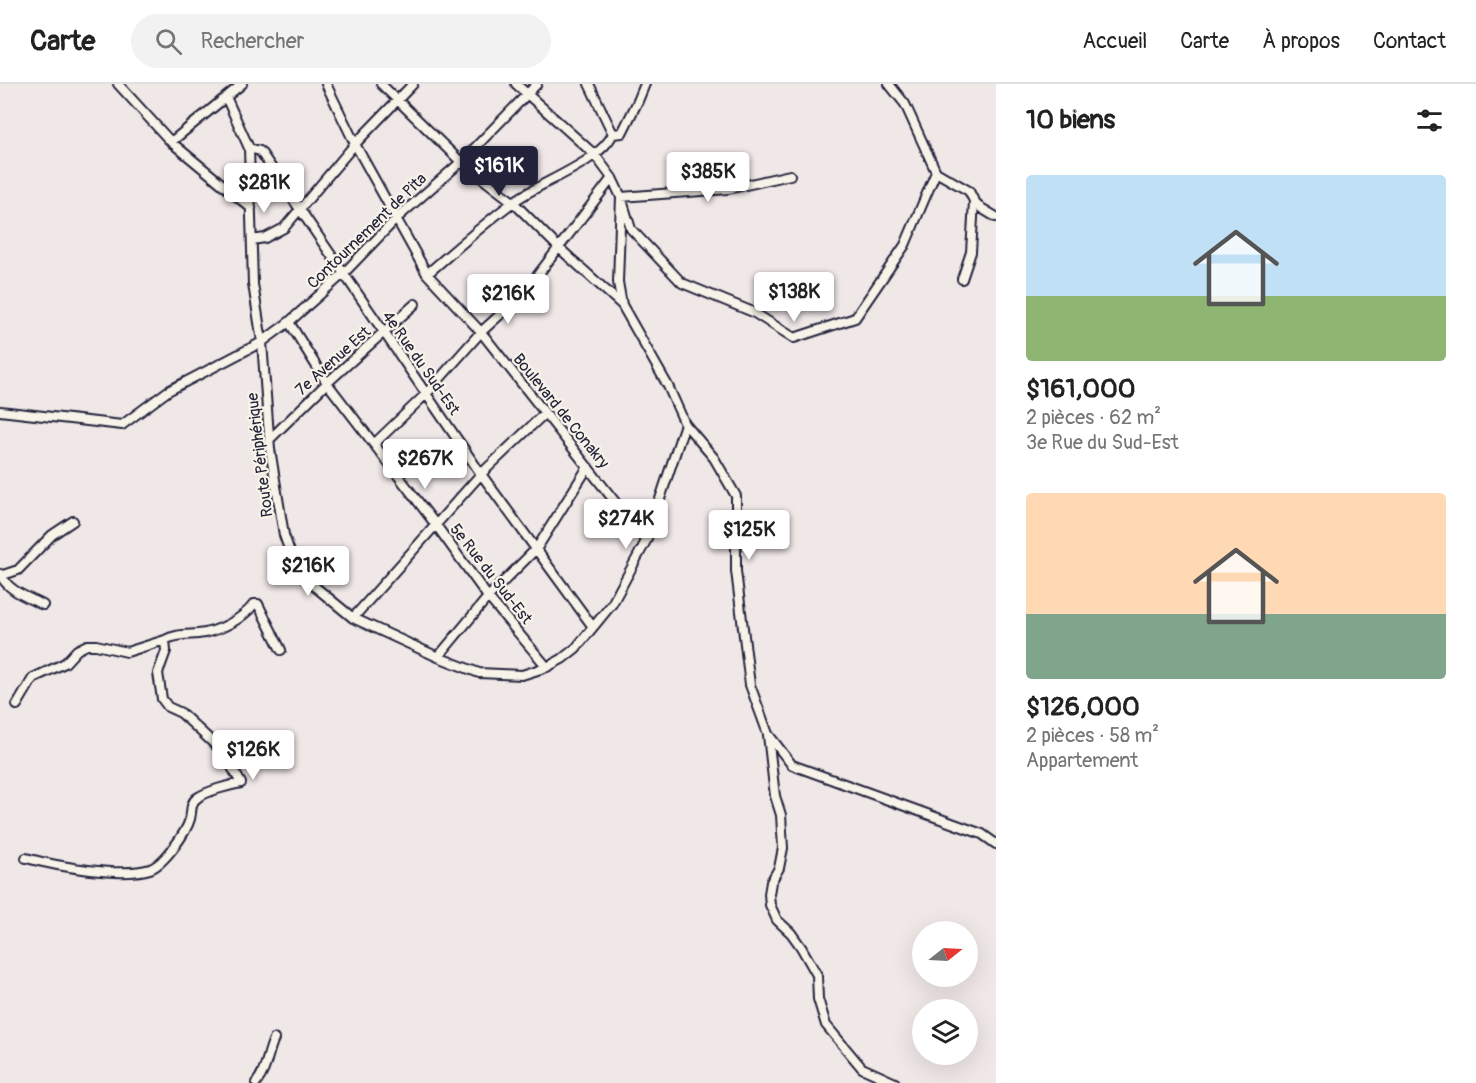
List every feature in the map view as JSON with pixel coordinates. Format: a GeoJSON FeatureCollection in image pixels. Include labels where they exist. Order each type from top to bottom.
{"type":"FeatureCollection","features":[{"type":"Feature","properties":{"kind":"street"},"geometry":{"type":"LineString","coordinates":[[118,84],[171,142],[251,208]]}},
{"type":"Feature","properties":{"kind":"street"},"geometry":{"type":"LineString","coordinates":[[171,142],[242,84]]}},
{"type":"Feature","properties":{"kind":"street","name":"Boulevard de Conakry"},"geometry":{"type":"LineString","coordinates":[[326,84],[355,144],[427,274],[481,332],[646,541]]}},
{"type":"Feature","properties":{"kind":"street"},"geometry":{"type":"LineString","coordinates":[[381,84],[461,162],[513,202],[558,247],[622,305],[668,386],[685,424],[714,458],[736,496],[736,571],[750,684],[768,734],[775,796],[781,815],[783,848],[779,867],[771,882],[770,905],[777,920],[791,933],[817,975],[818,999],[826,1025],[862,1068],[895,1083]]}},
{"type":"Feature","properties":{"kind":"street"},"geometry":{"type":"LineString","coordinates":[[252,240],[265,238],[284,228],[355,144],[413,84]]}},
{"type":"Feature","properties":{"kind":"street"},"geometry":{"type":"LineString","coordinates":[[516,84],[595,155],[612,178],[621,197],[631,229],[682,284],[753,312],[794,338],[855,318],[905,245],[936,172]]}},
{"type":"Feature","properties":{"kind":"street","name":"Contournement de Pita"},"geometry":{"type":"LineString","coordinates":[[0,411],[122,425],[168,391],[262,342],[289,322],[343,274],[397,218],[461,162],[537,84]]}},
{"type":"Feature","properties":{"kind":"street"},"geometry":{"type":"LineString","coordinates":[[589,84],[614,135]]}},
{"type":"Feature","properties":{"kind":"street"},"geometry":{"type":"LineString","coordinates":[[427,274],[513,202],[595,155],[609,143],[614,135],[622,133],[645,84]]}},
{"type":"Feature","properties":{"kind":"street"},"geometry":{"type":"LineString","coordinates":[[889,84],[904,104],[936,172],[969,191],[981,208],[996,217]]}},
{"type":"Feature","properties":{"kind":"street","name":"Route Périphérique"},"geometry":{"type":"LineString","coordinates":[[226,97],[249,148],[253,284],[262,342],[270,439],[284,535],[297,572],[353,618],[479,673],[522,675],[547,667],[562,659],[576,648],[612,604],[646,541],[685,424]]}},
{"type":"Feature","properties":{"kind":"street","name":"4e Rue du Sud-Est"},"geometry":{"type":"LineString","coordinates":[[249,148],[260,151],[481,474],[593,627]]}},
{"type":"Feature","properties":{"kind":"street"},"geometry":{"type":"LineString","coordinates":[[621,197],[728,189],[790,175]]}},
{"type":"Feature","properties":{"kind":"street"},"geometry":{"type":"LineString","coordinates":[[374,444],[427,393],[481,332],[524,293],[612,178]]}},
{"type":"Feature","properties":{"kind":"street"},"geometry":{"type":"LineString","coordinates":[[621,197],[618,282],[622,305]]}},
{"type":"Feature","properties":{"kind":"street"},"geometry":{"type":"LineString","coordinates":[[962,279],[971,252],[974,201]]}},
{"type":"Feature","properties":{"kind":"street","name":"7e Avenue Est"},"geometry":{"type":"LineString","coordinates":[[270,439],[327,383],[415,304]]}},
{"type":"Feature","properties":{"kind":"street","name":"5e Rue du Sud-Est"},"geometry":{"type":"LineString","coordinates":[[289,322],[327,383],[488,597],[547,667]]}},
{"type":"Feature","properties":{"kind":"street"},"geometry":{"type":"LineString","coordinates":[[353,618],[481,474],[544,413]]}},
{"type":"Feature","properties":{"kind":"street"},"geometry":{"type":"LineString","coordinates":[[438,657],[488,597],[537,548],[588,466]]}},
{"type":"Feature","properties":{"kind":"street"},"geometry":{"type":"LineString","coordinates":[[43,605],[14,590],[0,575],[18,570],[52,535],[73,521]]}},
{"type":"Feature","properties":{"kind":"street"},"geometry":{"type":"LineString","coordinates":[[17,705],[33,678],[64,663],[77,650],[87,645],[127,652],[182,635],[201,634],[222,627],[243,615],[254,604],[258,604],[281,650]]}},
{"type":"Feature","properties":{"kind":"street"},"geometry":{"type":"LineString","coordinates":[[26,858],[44,864],[96,870],[130,872],[152,868],[165,858],[184,832],[190,818],[191,805],[197,798],[228,785],[241,783],[223,752],[181,713],[168,706],[162,699],[158,672],[166,651],[165,640]]}},
{"type":"Feature","properties":{"kind":"street"},"geometry":{"type":"LineString","coordinates":[[768,734],[792,765],[982,834],[996,844]]}},
{"type":"Feature","properties":{"kind":"street"},"geometry":{"type":"LineString","coordinates":[[256,1083],[267,1066],[273,1039]]}}]}
